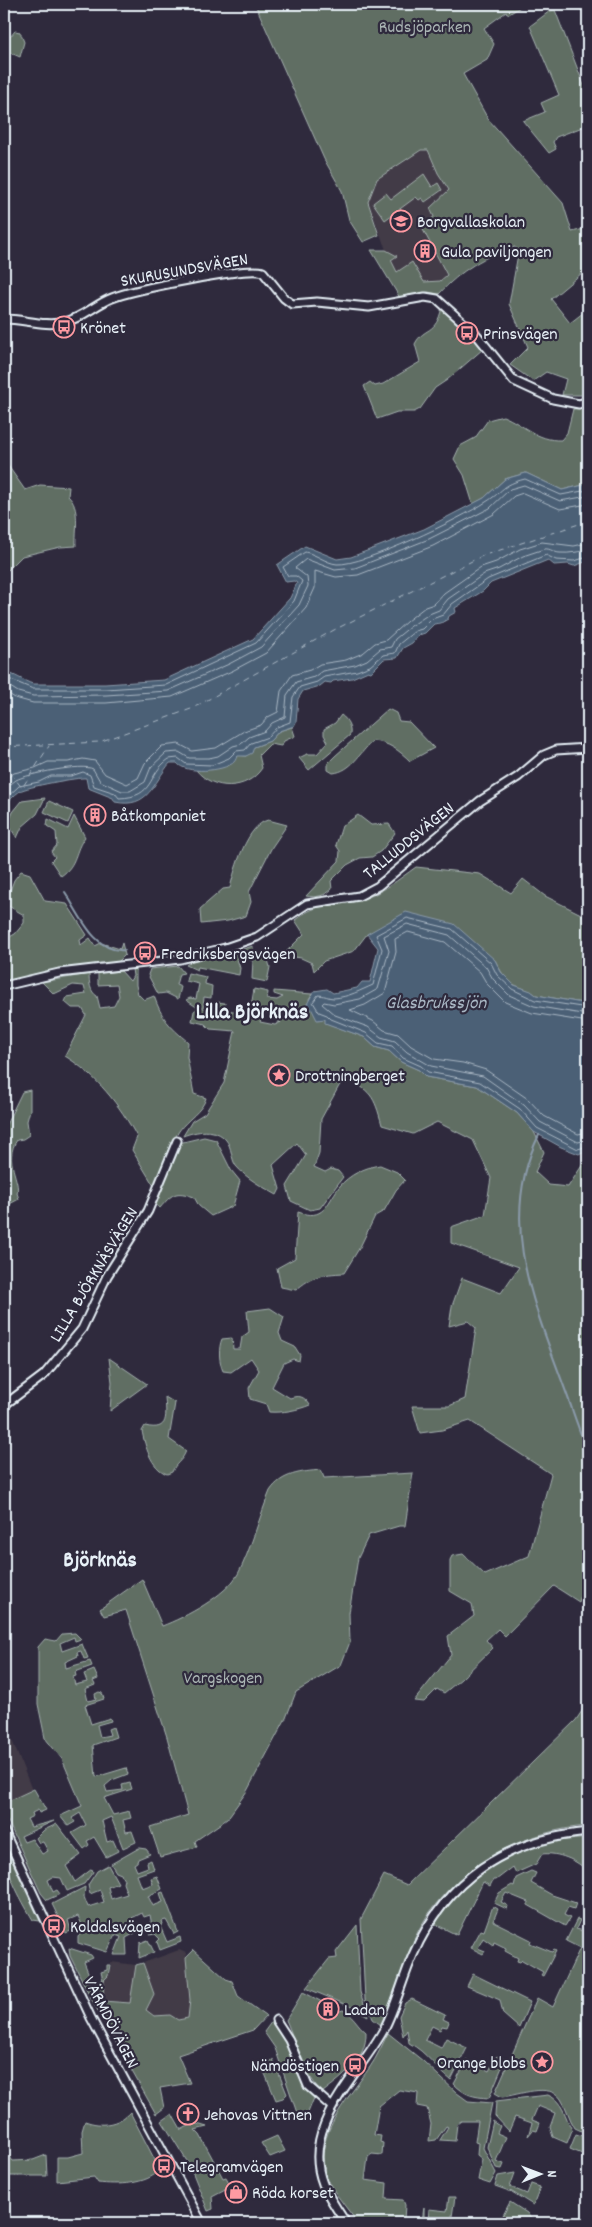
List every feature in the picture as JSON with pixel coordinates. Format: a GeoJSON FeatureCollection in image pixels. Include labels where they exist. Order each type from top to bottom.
{"type":"FeatureCollection","features":[{"type":"Feature","properties":{"kind":"street","name":"SKURUSUNDSVÄGEN"},"geometry":{"type":"LineString","coordinates":[[4,319],[43,324],[63,323],[75,319],[100,304],[122,294],[234,272],[258,270],[263,272],[284,298],[292,304],[324,302],[369,308],[425,297],[437,299],[476,334],[514,381],[553,399],[579,404],[588,401]]}},
{"type":"Feature","properties":{"kind":"street","name":"TALLUDDSVÄGEN"},"geometry":{"type":"LineString","coordinates":[[4,986],[59,973],[188,957],[250,940],[307,904],[349,898],[378,886],[480,801],[518,776],[544,755],[556,750],[588,748]]}},
{"type":"Feature","properties":{"kind":"street","name":"LILLA BJÖRKNÄSVÄGEN"},"geometry":{"type":"LineString","coordinates":[[5,1400],[44,1375],[82,1329],[107,1276],[148,1211],[177,1141]]}},
{"type":"Feature","properties":{"kind":"street","name":"VÄRMDÖVÄGEN"},"geometry":{"type":"LineString","coordinates":[[4,1831],[92,2018],[202,2223]]}},
{"type":"Feature","properties":{"kind":"street"},"geometry":{"type":"LineString","coordinates":[[346,2223],[322,2183],[318,2165],[320,2141],[332,2107],[380,2037],[391,2015],[412,1956],[428,1926],[446,1900],[466,1880],[495,1859],[533,1842],[557,1835],[588,1832]]}},
{"type":"Feature","properties":{"kind":"street"},"geometry":{"type":"LineString","coordinates":[[276,2020],[289,2040],[308,2086],[332,2107]]}},
{"type":"Feature","properties":{"kind":"shaded area","name":"Borgvallaskolan"},"geometry":{"type":"Polygon","coordinates":[[[428,149],[438,173],[449,190],[431,208],[447,275],[432,293],[413,295],[397,272],[386,250],[368,202],[377,179],[421,150],[428,149]]]}},
{"type":"Feature","properties":{"kind":"shaded area"},"geometry":{"type":"Polygon","coordinates":[[[4,1709],[8,1730],[32,1790],[4,1803],[4,1709]]]}},
{"type":"Feature","properties":{"kind":"shaded area"},"geometry":{"type":"Polygon","coordinates":[[[179,1950],[186,1953],[190,2000],[188,2018],[178,2020],[170,2015],[154,2016],[146,2010],[154,1994],[143,1963],[179,1950]]]}},
{"type":"Feature","properties":{"kind":"shaded area"},"geometry":{"type":"Polygon","coordinates":[[[111,1962],[136,1965],[130,2003],[102,2001],[104,1980],[110,1971],[111,1962]]]}},
{"type":"Feature","properties":{"kind":"green space","name":"Rudsjöparken"},"geometry":{"type":"Polygon","coordinates":[[[255,4],[525,4],[509,14],[506,12],[484,28],[494,44],[487,60],[463,74],[488,119],[563,203],[572,232],[588,228],[588,268],[551,299],[570,323],[588,309],[588,392],[583,395],[562,395],[566,379],[546,372],[533,381],[510,365],[528,347],[509,304],[518,254],[515,247],[483,259],[455,278],[439,294],[428,292],[400,298],[371,250],[386,250],[397,256],[391,260],[397,272],[412,262],[424,282],[440,281],[447,275],[421,226],[434,217],[430,208],[449,190],[438,173],[428,150],[421,150],[377,179],[368,202],[379,235],[363,242],[349,220],[342,191],[324,159],[255,4]]]}},
{"type":"Feature","properties":{"kind":"green space"},"geometry":{"type":"Polygon","coordinates":[[[555,10],[588,96],[588,125],[556,137],[553,142],[556,149],[549,153],[523,121],[545,112],[541,103],[559,95],[530,26],[550,11],[555,10]]]}},
{"type":"Feature","properties":{"kind":"green space"},"geometry":{"type":"Polygon","coordinates":[[[15,31],[20,32],[24,42],[20,57],[4,50],[4,44],[15,31]]]}},
{"type":"Feature","properties":{"kind":"green space"},"geometry":{"type":"Polygon","coordinates":[[[424,174],[432,187],[438,183],[442,190],[425,202],[422,198],[419,200],[416,197],[385,220],[373,203],[386,193],[391,199],[424,174]]]}},
{"type":"Feature","properties":{"kind":"green space"},"geometry":{"type":"Polygon","coordinates":[[[442,307],[483,349],[435,388],[420,409],[414,412],[397,412],[377,419],[364,386],[370,382],[375,386],[383,384],[420,362],[415,344],[418,338],[437,322],[442,307]]]}},
{"type":"Feature","properties":{"kind":"green space"},"geometry":{"type":"Polygon","coordinates":[[[588,408],[588,484],[562,490],[526,473],[505,479],[484,498],[473,504],[464,475],[454,459],[460,446],[475,438],[488,420],[503,416],[537,435],[552,440],[561,440],[567,433],[573,409],[588,408]]]}},
{"type":"Feature","properties":{"kind":"green space"},"geometry":{"type":"Polygon","coordinates":[[[4,460],[25,490],[40,485],[69,487],[68,496],[75,507],[76,513],[76,546],[60,547],[22,556],[8,570],[4,571],[4,460]]]}},
{"type":"Feature","properties":{"kind":"green space"},"geometry":{"type":"Polygon","coordinates":[[[388,709],[396,713],[399,721],[409,722],[434,748],[410,761],[384,743],[373,741],[345,769],[333,773],[328,770],[328,763],[388,709]]]}},
{"type":"Feature","properties":{"kind":"green space"},"geometry":{"type":"Polygon","coordinates":[[[341,715],[346,719],[350,735],[309,770],[299,758],[307,754],[317,754],[328,742],[324,735],[324,729],[335,723],[341,715]]]}},
{"type":"Feature","properties":{"kind":"green space"},"geometry":{"type":"Polygon","coordinates":[[[292,727],[295,736],[284,741],[281,746],[270,744],[259,755],[262,768],[256,776],[248,781],[230,786],[220,785],[203,777],[196,770],[213,769],[233,762],[238,755],[246,756],[254,747],[270,741],[279,731],[292,727]]]}},
{"type":"Feature","properties":{"kind":"green space"},"geometry":{"type":"Polygon","coordinates":[[[45,798],[37,814],[22,827],[17,838],[8,824],[13,812],[22,801],[45,798]]]}},
{"type":"Feature","properties":{"kind":"green space"},"geometry":{"type":"Polygon","coordinates":[[[49,801],[73,812],[68,823],[44,812],[49,801]]]}},
{"type":"Feature","properties":{"kind":"green space"},"geometry":{"type":"Polygon","coordinates":[[[358,815],[371,825],[389,824],[395,833],[381,851],[372,857],[360,858],[347,865],[331,881],[332,889],[320,896],[306,896],[339,861],[340,851],[336,845],[342,826],[358,815]]]}},
{"type":"Feature","properties":{"kind":"green space"},"geometry":{"type":"Polygon","coordinates":[[[74,816],[85,837],[70,867],[61,876],[51,861],[55,857],[51,852],[57,845],[56,832],[47,826],[48,819],[68,829],[74,816]]]}},
{"type":"Feature","properties":{"kind":"green space"},"geometry":{"type":"Polygon","coordinates":[[[268,820],[287,825],[272,847],[249,892],[251,902],[246,916],[228,921],[201,924],[200,909],[223,889],[230,888],[248,838],[254,830],[268,820]]]}},
{"type":"Feature","properties":{"kind":"green space"},"geometry":{"type":"Polygon","coordinates":[[[416,867],[480,874],[511,893],[523,879],[545,896],[583,915],[588,912],[588,1004],[536,995],[510,982],[501,972],[495,960],[367,934],[354,951],[324,961],[314,971],[312,963],[301,958],[283,955],[304,934],[295,920],[304,914],[319,907],[368,897],[390,886],[416,867]]]}},
{"type":"Feature","properties":{"kind":"green space"},"geometry":{"type":"Polygon","coordinates":[[[21,871],[30,874],[45,901],[67,904],[87,935],[80,940],[81,945],[90,938],[95,946],[101,943],[120,949],[122,943],[125,955],[118,962],[53,970],[4,982],[4,940],[15,934],[24,923],[24,915],[5,904],[14,880],[21,871]]]}},
{"type":"Feature","properties":{"kind":"green space"},"geometry":{"type":"Polygon","coordinates":[[[253,946],[253,959],[267,957],[270,967],[267,982],[252,979],[253,960],[250,960],[247,953],[236,956],[240,968],[239,975],[198,967],[197,970],[186,965],[193,960],[226,952],[231,953],[253,946]]]}},
{"type":"Feature","properties":{"kind":"green space"},"geometry":{"type":"Polygon","coordinates":[[[178,966],[184,973],[179,974],[176,985],[181,987],[178,999],[166,993],[158,994],[148,975],[150,969],[178,966]]]}},
{"type":"Feature","properties":{"kind":"green space"},"geometry":{"type":"Polygon","coordinates":[[[132,969],[136,969],[138,994],[144,1000],[154,996],[167,1022],[188,1042],[187,1057],[194,1094],[206,1098],[198,1111],[182,1127],[175,1138],[154,1186],[132,1150],[137,1137],[115,1102],[87,1072],[65,1056],[86,1015],[82,1008],[72,1008],[65,1002],[67,997],[86,994],[84,986],[73,985],[54,994],[42,982],[89,974],[90,986],[97,996],[100,1008],[114,1006],[119,996],[117,984],[98,985],[98,973],[121,971],[130,981],[133,976],[132,969]]]}},
{"type":"Feature","properties":{"kind":"green space"},"geometry":{"type":"Polygon","coordinates":[[[188,973],[206,977],[205,984],[212,986],[211,998],[204,997],[203,1008],[215,1010],[217,1002],[225,1003],[225,1010],[250,1013],[254,989],[268,992],[267,999],[277,1000],[283,997],[274,994],[274,991],[312,994],[309,999],[312,1008],[316,1014],[325,1019],[326,1023],[364,1037],[375,1047],[389,1051],[401,1062],[419,1070],[426,1077],[477,1086],[517,1113],[534,1132],[544,1152],[535,1172],[549,1185],[568,1187],[583,1164],[584,1153],[588,1149],[588,1569],[579,1602],[554,1586],[505,1636],[498,1629],[486,1640],[493,1648],[461,1679],[444,1693],[437,1689],[424,1702],[414,1701],[451,1655],[448,1636],[474,1616],[472,1604],[450,1591],[450,1560],[452,1556],[463,1554],[485,1575],[529,1556],[551,1474],[470,1421],[442,1430],[420,1433],[412,1406],[449,1406],[465,1399],[476,1328],[468,1321],[449,1326],[452,1306],[462,1278],[501,1293],[519,1267],[451,1243],[451,1227],[485,1215],[491,1178],[473,1140],[437,1122],[413,1134],[382,1125],[374,1100],[366,1090],[344,1077],[321,1119],[319,1153],[314,1167],[325,1172],[331,1169],[338,1171],[343,1177],[320,1208],[310,1210],[291,1201],[287,1186],[306,1155],[297,1143],[273,1165],[280,1189],[277,1195],[240,1171],[233,1160],[228,1143],[222,1136],[206,1131],[183,1136],[192,1121],[205,1113],[224,1083],[235,1031],[210,1029],[205,1024],[192,1021],[194,1011],[198,1008],[186,1000],[190,998],[196,999],[199,984],[186,981],[188,973]],[[264,1012],[260,1022],[275,1025],[281,1022],[278,1022],[279,1017],[264,1012]]]}},
{"type":"Feature","properties":{"kind":"green space"},"geometry":{"type":"Polygon","coordinates":[[[30,1090],[30,1110],[27,1121],[29,1135],[17,1140],[12,1155],[19,1199],[4,1207],[4,1129],[22,1092],[30,1090]]]}},
{"type":"Feature","properties":{"kind":"green space"},"geometry":{"type":"Polygon","coordinates":[[[204,1137],[216,1140],[231,1170],[240,1181],[233,1206],[211,1216],[199,1206],[194,1197],[178,1194],[168,1199],[160,1208],[154,1203],[179,1143],[204,1137]]]}},
{"type":"Feature","properties":{"kind":"green space"},"geometry":{"type":"Polygon","coordinates":[[[380,1165],[397,1172],[405,1180],[396,1190],[384,1211],[375,1216],[360,1247],[344,1273],[318,1277],[296,1290],[281,1287],[277,1268],[295,1258],[298,1212],[307,1214],[319,1213],[339,1187],[352,1175],[380,1165]]]}},
{"type":"Feature","properties":{"kind":"green space"},"geometry":{"type":"Polygon","coordinates":[[[270,1308],[284,1317],[279,1333],[282,1341],[295,1347],[300,1355],[299,1361],[293,1359],[284,1363],[272,1387],[290,1398],[303,1398],[310,1405],[290,1411],[269,1412],[266,1404],[250,1399],[249,1388],[259,1370],[251,1358],[231,1372],[223,1371],[219,1355],[222,1339],[232,1338],[233,1349],[240,1349],[242,1337],[249,1332],[247,1311],[270,1308]]]}},
{"type":"Feature","properties":{"kind":"green space"},"geometry":{"type":"Polygon","coordinates":[[[109,1358],[147,1384],[110,1411],[112,1382],[109,1358]]]}},
{"type":"Feature","properties":{"kind":"green space"},"geometry":{"type":"Polygon","coordinates":[[[165,1397],[175,1403],[169,1439],[186,1451],[172,1472],[167,1474],[161,1471],[153,1462],[147,1450],[142,1431],[145,1426],[159,1427],[163,1424],[166,1416],[165,1397]]]}},
{"type":"Feature","properties":{"kind":"green space","name":"Vargskogen"},"geometry":{"type":"Polygon","coordinates":[[[321,1470],[324,1478],[413,1473],[405,1526],[369,1535],[358,1558],[349,1613],[350,1642],[341,1665],[296,1692],[286,1718],[247,1791],[227,1819],[195,1841],[197,1847],[160,1857],[150,1827],[188,1815],[167,1737],[126,1610],[104,1616],[100,1609],[142,1579],[162,1626],[204,1605],[224,1590],[238,1574],[247,1555],[270,1491],[275,1485],[292,1474],[321,1470]]]}},
{"type":"Feature","properties":{"kind":"green space"},"geometry":{"type":"Polygon","coordinates":[[[75,1633],[81,1639],[75,1641],[74,1637],[60,1643],[62,1651],[82,1644],[88,1658],[84,1659],[81,1651],[77,1652],[78,1656],[65,1662],[66,1668],[90,1661],[92,1666],[75,1672],[76,1676],[73,1677],[75,1685],[87,1682],[84,1674],[94,1670],[98,1679],[93,1681],[95,1685],[85,1689],[88,1701],[96,1699],[95,1694],[99,1692],[102,1693],[104,1699],[85,1705],[91,1724],[110,1718],[111,1721],[97,1725],[100,1737],[110,1735],[108,1729],[113,1727],[116,1737],[93,1745],[96,1777],[126,1768],[128,1774],[112,1780],[105,1786],[107,1792],[123,1790],[122,1785],[130,1783],[132,1789],[104,1798],[113,1815],[129,1811],[131,1818],[123,1820],[126,1832],[132,1831],[136,1842],[123,1848],[111,1817],[102,1821],[107,1842],[113,1840],[118,1851],[106,1857],[94,1837],[87,1841],[89,1845],[84,1849],[72,1833],[86,1825],[80,1813],[72,1818],[75,1822],[68,1826],[60,1816],[82,1806],[62,1759],[45,1738],[38,1704],[38,1647],[45,1639],[56,1641],[62,1634],[75,1633]]]}},
{"type":"Feature","properties":{"kind":"green space"},"geometry":{"type":"Polygon","coordinates":[[[588,1702],[588,1826],[542,1834],[519,1842],[477,1865],[459,1880],[442,1897],[419,1929],[381,2025],[373,2019],[365,1999],[361,1919],[384,1875],[407,1885],[576,1720],[588,1702]]]}},
{"type":"Feature","properties":{"kind":"green space"},"geometry":{"type":"Polygon","coordinates":[[[34,1789],[46,1810],[39,1813],[38,1810],[32,1813],[33,1816],[27,1819],[31,1827],[54,1821],[21,1836],[24,1842],[32,1839],[42,1854],[48,1851],[43,1842],[39,1843],[36,1838],[44,1830],[57,1824],[81,1855],[66,1866],[75,1882],[92,1869],[93,1872],[84,1884],[67,1891],[61,1878],[53,1877],[48,1880],[53,1892],[57,1890],[60,1894],[47,1900],[41,1893],[4,1813],[4,1803],[34,1789]]]}},
{"type":"Feature","properties":{"kind":"green space"},"geometry":{"type":"Polygon","coordinates":[[[588,1838],[588,1872],[579,1864],[567,1858],[554,1854],[542,1854],[536,1864],[516,1873],[513,1867],[496,1880],[493,1880],[490,1886],[483,1882],[457,1935],[435,1924],[465,1888],[505,1858],[540,1844],[588,1838]]]}},
{"type":"Feature","properties":{"kind":"green space"},"geometry":{"type":"Polygon","coordinates":[[[4,1844],[40,1921],[33,1920],[18,1893],[7,1864],[4,1844]]]}},
{"type":"Feature","properties":{"kind":"green space"},"geometry":{"type":"Polygon","coordinates":[[[139,1848],[146,1849],[150,1854],[138,1859],[134,1864],[137,1871],[148,1867],[147,1862],[151,1860],[154,1869],[137,1875],[142,1888],[153,1884],[151,1878],[157,1876],[162,1889],[148,1896],[153,1906],[163,1902],[160,1893],[163,1892],[178,1932],[174,1934],[166,1920],[162,1921],[163,1924],[160,1926],[167,1942],[180,1937],[181,1942],[160,1950],[157,1942],[160,1939],[155,1934],[150,1935],[153,1931],[150,1915],[144,1917],[142,1913],[132,1918],[137,1932],[126,1938],[127,1955],[114,1955],[121,1937],[115,1935],[107,1952],[78,1943],[78,1937],[81,1933],[80,1929],[83,1927],[78,1916],[68,1920],[71,1931],[66,1933],[52,1904],[85,1887],[84,1897],[88,1907],[104,1902],[100,1890],[90,1894],[88,1885],[97,1871],[108,1865],[118,1883],[108,1887],[111,1899],[127,1894],[123,1883],[124,1879],[111,1864],[139,1848]]]}},
{"type":"Feature","properties":{"kind":"green space"},"geometry":{"type":"Polygon","coordinates":[[[531,1871],[536,1873],[531,1883],[552,1895],[576,1903],[574,1909],[568,1907],[564,1915],[570,1918],[565,1926],[528,1905],[528,1902],[506,1893],[501,1902],[508,1906],[507,1909],[494,1903],[499,1893],[512,1885],[514,1886],[516,1878],[531,1871]]]}},
{"type":"Feature","properties":{"kind":"green space"},"geometry":{"type":"Polygon","coordinates":[[[493,1906],[498,1909],[493,1921],[531,1940],[530,1943],[552,1952],[556,1951],[543,1976],[541,1975],[543,1972],[522,1960],[520,1962],[517,1961],[518,1958],[505,1951],[506,1948],[494,1942],[493,1945],[483,1938],[478,1948],[485,1951],[483,1954],[471,1948],[481,1930],[484,1931],[493,1906]]]}},
{"type":"Feature","properties":{"kind":"green space"},"geometry":{"type":"Polygon","coordinates":[[[577,1919],[580,1920],[576,1929],[584,1931],[583,1934],[588,1936],[588,2134],[575,2128],[561,2099],[550,2091],[525,2092],[502,2097],[495,2093],[537,1998],[553,2007],[580,1948],[566,1941],[577,1919]]]}},
{"type":"Feature","properties":{"kind":"green space"},"geometry":{"type":"Polygon","coordinates":[[[357,1925],[360,1992],[368,2016],[354,2008],[306,1988],[329,1959],[337,1958],[336,1952],[357,1925]]]}},
{"type":"Feature","properties":{"kind":"green space"},"geometry":{"type":"Polygon","coordinates":[[[148,1940],[154,1952],[139,1958],[140,1943],[148,1940]]]}},
{"type":"Feature","properties":{"kind":"green space"},"geometry":{"type":"Polygon","coordinates":[[[69,1948],[91,1955],[93,1958],[84,1962],[93,1985],[103,1980],[101,1972],[107,1970],[107,1965],[110,1965],[108,1976],[104,1980],[103,2001],[130,2003],[136,1965],[143,1963],[154,1994],[146,2010],[154,2016],[170,2015],[178,2020],[188,2018],[190,2000],[186,1958],[194,1950],[226,1979],[232,1981],[238,1996],[266,2016],[253,2030],[178,2055],[190,2083],[160,2088],[164,2108],[156,2114],[92,2000],[70,1956],[69,1948]]]}},
{"type":"Feature","properties":{"kind":"green space"},"geometry":{"type":"Polygon","coordinates":[[[473,1974],[530,2002],[519,2028],[503,2014],[500,2000],[467,1986],[473,1974]]]}},
{"type":"Feature","properties":{"kind":"green space"},"geometry":{"type":"Polygon","coordinates":[[[303,1992],[324,2003],[319,2011],[325,2016],[343,2010],[350,2014],[366,2032],[363,2051],[358,2059],[346,2074],[323,2092],[306,2069],[286,2020],[303,1992]]]}},
{"type":"Feature","properties":{"kind":"green space"},"geometry":{"type":"Polygon","coordinates":[[[412,1999],[445,2015],[443,2019],[449,2022],[447,2027],[442,2026],[440,2030],[432,2026],[425,2040],[441,2048],[446,2038],[467,2048],[451,2080],[421,2051],[409,2043],[407,2030],[403,2036],[399,2016],[405,2003],[412,1999]]]}},
{"type":"Feature","properties":{"kind":"green space"},"geometry":{"type":"Polygon","coordinates":[[[272,2021],[287,2043],[302,2081],[314,2098],[305,2120],[299,2119],[275,2048],[264,2032],[272,2021]]]}},
{"type":"Feature","properties":{"kind":"green space"},"geometry":{"type":"Polygon","coordinates":[[[388,2033],[468,2101],[492,2103],[483,2148],[496,2173],[490,2184],[478,2180],[482,2159],[477,2155],[478,2143],[475,2142],[478,2121],[461,2121],[457,2124],[455,2141],[440,2140],[448,2127],[446,2126],[436,2140],[429,2141],[431,2124],[427,2108],[417,2106],[418,2093],[399,2090],[379,2106],[374,2135],[381,2136],[380,2142],[383,2143],[382,2155],[372,2154],[368,2157],[365,2180],[387,2183],[386,2199],[403,2200],[405,2205],[404,2220],[422,2222],[424,2207],[424,2223],[358,2223],[331,2186],[325,2169],[323,2153],[332,2122],[373,2063],[388,2033]]]}},
{"type":"Feature","properties":{"kind":"green space"},"geometry":{"type":"Polygon","coordinates":[[[497,2056],[505,2060],[489,2098],[470,2095],[454,2084],[467,2060],[489,2071],[497,2056]]]}},
{"type":"Feature","properties":{"kind":"green space"},"geometry":{"type":"Polygon","coordinates":[[[273,2059],[287,2094],[283,2098],[276,2100],[263,2069],[273,2059]]]}},
{"type":"Feature","properties":{"kind":"green space"},"geometry":{"type":"Polygon","coordinates":[[[548,2095],[560,2105],[572,2130],[567,2143],[553,2137],[550,2127],[555,2113],[538,2106],[532,2120],[540,2123],[537,2131],[533,2130],[528,2136],[532,2123],[515,2117],[509,2131],[495,2116],[496,2101],[548,2095]]]}},
{"type":"Feature","properties":{"kind":"green space"},"geometry":{"type":"Polygon","coordinates":[[[130,2112],[160,2170],[147,2179],[131,2183],[98,2183],[94,2177],[57,2181],[57,2157],[68,2157],[83,2153],[82,2131],[85,2121],[109,2124],[120,2120],[130,2112]]]}},
{"type":"Feature","properties":{"kind":"green space"},"geometry":{"type":"Polygon","coordinates":[[[172,2114],[181,2130],[194,2123],[207,2127],[195,2130],[200,2135],[223,2178],[226,2177],[231,2186],[212,2196],[213,2209],[208,2211],[190,2166],[162,2121],[172,2114]]]}},
{"type":"Feature","properties":{"kind":"green space"},"geometry":{"type":"Polygon","coordinates":[[[493,2121],[500,2126],[497,2133],[506,2137],[496,2161],[504,2164],[502,2169],[496,2168],[487,2147],[493,2121]]]}},
{"type":"Feature","properties":{"kind":"green space"},"geometry":{"type":"Polygon","coordinates":[[[576,2134],[588,2138],[582,2154],[570,2149],[576,2134]]]}},
{"type":"Feature","properties":{"kind":"green space"},"geometry":{"type":"Polygon","coordinates":[[[277,2136],[285,2151],[270,2157],[261,2143],[277,2136]]]}},
{"type":"Feature","properties":{"kind":"green space"},"geometry":{"type":"Polygon","coordinates":[[[5,2151],[13,2161],[33,2160],[46,2155],[47,2176],[4,2176],[5,2151]]]}},
{"type":"Feature","properties":{"kind":"green space"},"geometry":{"type":"Polygon","coordinates":[[[515,2173],[510,2187],[527,2194],[531,2184],[540,2187],[533,2205],[512,2192],[495,2186],[498,2176],[515,2173]]]}},
{"type":"Feature","properties":{"kind":"green space"},"geometry":{"type":"Polygon","coordinates":[[[449,2197],[455,2197],[451,2223],[428,2223],[429,2209],[447,2211],[449,2197]]]}},
{"type":"Feature","properties":{"kind":"green space"},"geometry":{"type":"Polygon","coordinates":[[[510,2202],[527,2213],[534,2223],[499,2223],[510,2202]]]}},
{"type":"Feature","properties":{"kind":"water"},"geometry":{"type":"Polygon","coordinates":[[[526,473],[562,490],[588,484],[588,561],[574,566],[568,564],[554,565],[548,560],[491,583],[483,591],[455,608],[456,612],[449,616],[448,619],[434,624],[425,633],[419,635],[412,643],[403,648],[397,658],[384,659],[371,672],[368,671],[352,678],[331,683],[325,682],[320,686],[303,691],[298,699],[294,726],[279,731],[270,741],[254,747],[252,753],[246,756],[238,756],[234,762],[222,768],[196,770],[181,767],[177,763],[170,763],[149,793],[136,802],[115,802],[113,798],[88,788],[86,778],[81,778],[24,789],[16,794],[4,808],[4,672],[33,684],[105,684],[164,680],[253,639],[290,598],[297,583],[294,581],[286,582],[277,565],[305,546],[337,559],[351,557],[424,529],[484,498],[505,479],[526,473]]]}},
{"type":"Feature","properties":{"kind":"water","name":"Glasbrukssjön"},"geometry":{"type":"Polygon","coordinates":[[[406,912],[454,924],[495,960],[501,972],[514,985],[531,991],[536,995],[588,1004],[588,1149],[579,1154],[561,1147],[534,1132],[517,1113],[477,1086],[426,1077],[419,1070],[401,1062],[389,1051],[375,1047],[364,1037],[325,1023],[325,1019],[317,1020],[311,1008],[306,1006],[314,991],[327,989],[333,993],[357,988],[362,982],[370,982],[378,948],[367,934],[406,912]]]}},
{"type":"Feature","properties":{"kind":"waterway"},"geometry":{"type":"LineString","coordinates":[[65,892],[82,921],[97,939],[105,946],[114,950],[125,950]]}},
{"type":"Feature","properties":{"kind":"waterway"},"geometry":{"type":"LineString","coordinates":[[539,1135],[526,1170],[520,1204],[521,1239],[536,1307],[588,1459]]}},
{"type":"Feature","properties":{"kind":"ferry route"},"geometry":{"type":"LineString","coordinates":[[4,747],[99,742],[191,709],[334,630],[482,556],[588,521]]}},
{"type":"Feature","properties":{"kind":"ferry route"},"geometry":{"type":"LineString","coordinates":[[4,764],[22,788],[49,746]]}},
{"type":"Feature","properties":{"kind":"place","name":"Borgvallaskolan"},"geometry":{"type":"Point","coordinates":[401,221]}},
{"type":"Feature","properties":{"kind":"place","name":"Gula paviljongen"},"geometry":{"type":"Point","coordinates":[425,251]}},
{"type":"Feature","properties":{"kind":"place","name":"Krönet"},"geometry":{"type":"Point","coordinates":[64,327]}},
{"type":"Feature","properties":{"kind":"place","name":"Prinsvägen"},"geometry":{"type":"Point","coordinates":[467,333]}},
{"type":"Feature","properties":{"kind":"place","name":"Båtkompaniet"},"geometry":{"type":"Point","coordinates":[95,815]}},
{"type":"Feature","properties":{"kind":"place","name":"Fredriksbergsvägen"},"geometry":{"type":"Point","coordinates":[145,953]}},
{"type":"Feature","properties":{"kind":"place","name":"Drottningberget"},"geometry":{"type":"Point","coordinates":[279,1075]}},
{"type":"Feature","properties":{"kind":"place","name":"Koldalsvägen"},"geometry":{"type":"Point","coordinates":[54,1926]}},
{"type":"Feature","properties":{"kind":"place","name":"Ladan"},"geometry":{"type":"Point","coordinates":[328,2009]}},
{"type":"Feature","properties":{"kind":"place","name":"Orange blobs"},"geometry":{"type":"Point","coordinates":[542,2062]}},
{"type":"Feature","properties":{"kind":"place","name":"Nämdöstigen"},"geometry":{"type":"Point","coordinates":[355,2065]}},
{"type":"Feature","properties":{"kind":"place","name":"Jehovas Vittnen"},"geometry":{"type":"Point","coordinates":[188,2114]}},
{"type":"Feature","properties":{"kind":"place","name":"Telegramvägen"},"geometry":{"type":"Point","coordinates":[164,2166]}},
{"type":"Feature","properties":{"kind":"place","name":"Röda korset"},"geometry":{"type":"Point","coordinates":[236,2192]}},
{"type":"Feature","properties":{"kind":"district","name":"Lilla Björknäs"},"geometry":{"type":"Point","coordinates":[252,1010]}},
{"type":"Feature","properties":{"kind":"district","name":"Björknäs"},"geometry":{"type":"Point","coordinates":[100,1558]}}]}
